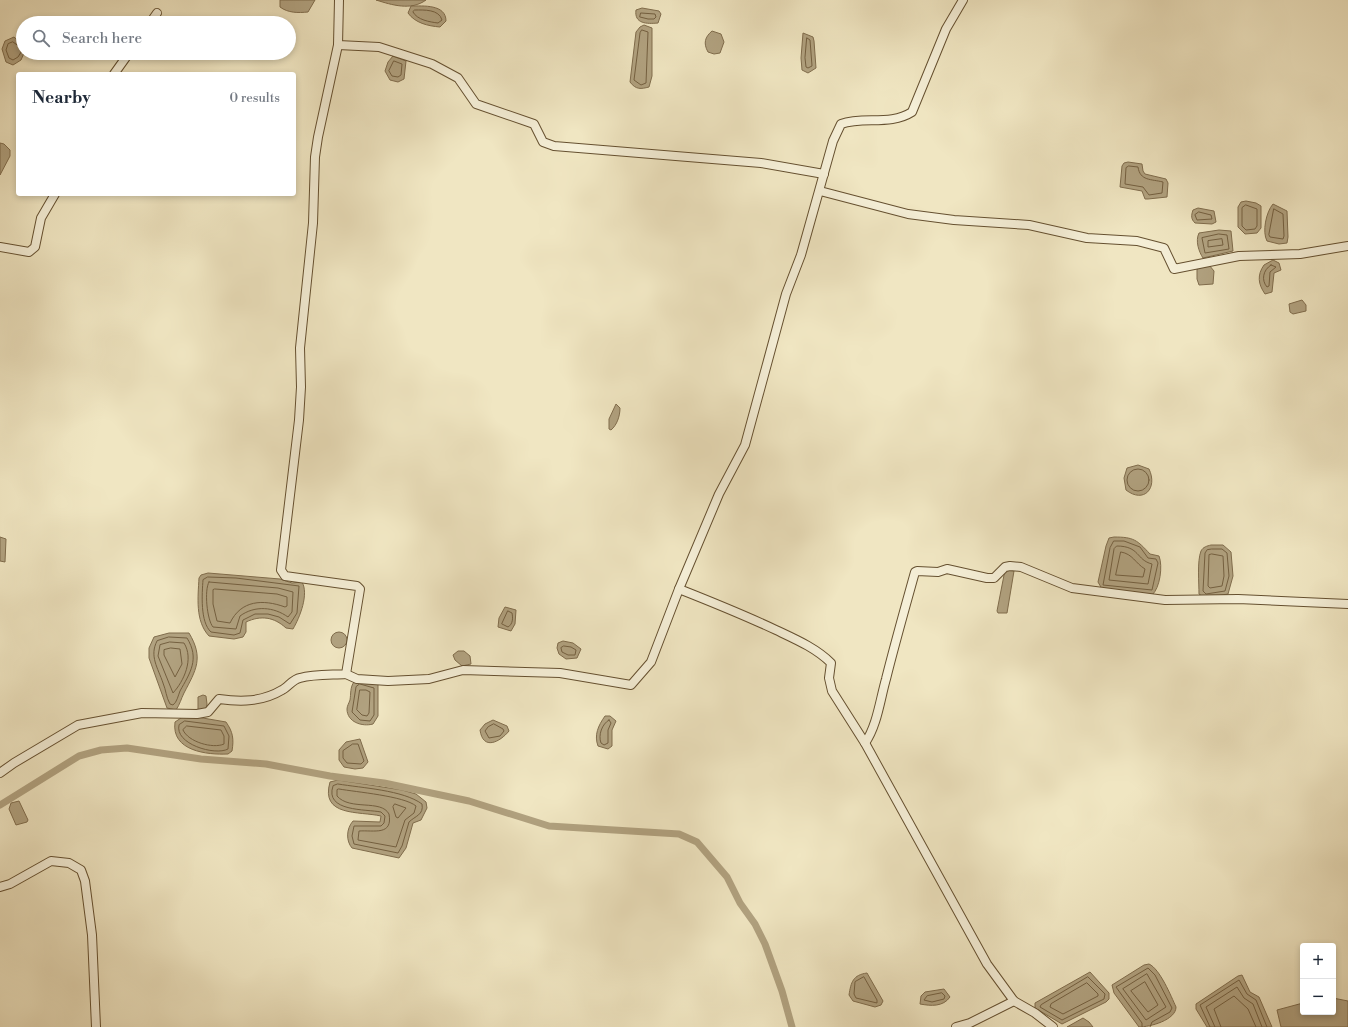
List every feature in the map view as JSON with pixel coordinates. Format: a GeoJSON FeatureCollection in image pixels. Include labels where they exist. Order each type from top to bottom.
{"type":"FeatureCollection","features":[{"type":"Feature","properties":{"kind":"street"},"geometry":{"type":"LineString","coordinates":[[339,0],[338,45],[316,150],[313,223],[300,348],[301,387],[299,420],[281,570],[285,576],[357,586],[360,589],[346,674]]}},
{"type":"Feature","properties":{"kind":"street"},"geometry":{"type":"LineString","coordinates":[[0,773],[78,725],[142,713],[197,714],[208,712],[219,699],[239,702],[250,701],[275,694],[299,678],[346,674],[357,679],[388,681],[429,679],[463,670],[553,673],[631,685],[651,662],[679,589],[719,494],[745,445],[786,294],[801,255],[820,191],[832,141],[841,124],[851,121],[874,122],[903,118],[912,112],[946,29],[963,0]]}},
{"type":"Feature","properties":{"kind":"street"},"geometry":{"type":"LineString","coordinates":[[338,45],[379,47],[432,64],[458,78],[476,104],[534,124],[543,142],[554,146],[761,163],[824,174]]}},
{"type":"Feature","properties":{"kind":"street"},"geometry":{"type":"LineString","coordinates":[[115,72],[123,60]]}},
{"type":"Feature","properties":{"kind":"street"},"geometry":{"type":"LineString","coordinates":[[820,191],[908,214],[954,220],[1030,225],[1087,238],[1137,241],[1164,248],[1174,269],[1239,256],[1300,254],[1348,246]]}},
{"type":"Feature","properties":{"kind":"street"},"geometry":{"type":"LineString","coordinates":[[0,247],[29,252],[35,247],[41,218],[54,196]]}},
{"type":"Feature","properties":{"kind":"street"},"geometry":{"type":"LineString","coordinates":[[865,743],[869,737],[877,714],[905,605],[915,572],[917,571],[938,572],[947,569],[987,578],[994,578],[1005,567],[1010,566],[1021,567],[1072,588],[1165,600],[1238,599],[1348,604]]}},
{"type":"Feature","properties":{"kind":"street"},"geometry":{"type":"LineString","coordinates":[[679,589],[760,622],[797,640],[825,657],[831,663],[829,678],[832,691],[865,743],[986,964],[1014,1002],[1035,1012],[1053,1027]]}},
{"type":"Feature","properties":{"kind":"street"},"geometry":{"type":"LineString","coordinates":[[0,887],[10,884],[51,861],[69,862],[81,870],[85,881],[92,935],[96,1027]]}},
{"type":"Feature","properties":{"kind":"street"},"geometry":{"type":"LineString","coordinates":[[956,1027],[970,1023],[1014,1002]]}},
{"type":"Feature","properties":{"kind":"water"},"geometry":{"type":"Polygon","coordinates":[[[280,0],[315,0],[308,12],[293,12],[280,7],[280,0]]]}},
{"type":"Feature","properties":{"kind":"water"},"geometry":{"type":"Polygon","coordinates":[[[376,0],[426,0],[414,5],[401,6],[376,0]]]}},
{"type":"Feature","properties":{"kind":"water"},"geometry":{"type":"Polygon","coordinates":[[[411,6],[427,6],[438,9],[445,15],[446,21],[440,27],[422,23],[414,19],[408,13],[411,6]]]}},
{"type":"Feature","properties":{"kind":"water"},"geometry":{"type":"Polygon","coordinates":[[[642,8],[659,11],[661,14],[658,23],[646,23],[639,21],[636,15],[636,10],[642,8]]]}},
{"type":"Feature","properties":{"kind":"water"},"geometry":{"type":"Polygon","coordinates":[[[644,25],[652,28],[652,76],[649,87],[637,88],[630,82],[636,32],[644,25]]]}},
{"type":"Feature","properties":{"kind":"water"},"geometry":{"type":"Polygon","coordinates":[[[712,31],[721,34],[724,42],[720,53],[714,54],[708,52],[706,49],[706,40],[712,31]]]}},
{"type":"Feature","properties":{"kind":"water"},"geometry":{"type":"Polygon","coordinates":[[[803,33],[813,37],[814,41],[816,68],[808,73],[802,70],[801,58],[803,33]]]}},
{"type":"Feature","properties":{"kind":"water"},"geometry":{"type":"Polygon","coordinates":[[[14,37],[16,39],[16,60],[21,60],[13,65],[6,62],[2,49],[5,41],[14,37]]]}},
{"type":"Feature","properties":{"kind":"water"},"geometry":{"type":"Polygon","coordinates":[[[393,56],[406,61],[404,79],[398,82],[390,80],[385,71],[388,62],[393,56]]]}},
{"type":"Feature","properties":{"kind":"water"},"geometry":{"type":"Polygon","coordinates":[[[0,143],[4,144],[10,150],[10,156],[0,175],[0,143]]]}},
{"type":"Feature","properties":{"kind":"water"},"geometry":{"type":"Polygon","coordinates":[[[1128,162],[1142,164],[1145,174],[1166,179],[1168,183],[1167,197],[1145,199],[1142,191],[1120,187],[1122,166],[1124,163],[1128,162]]]}},
{"type":"Feature","properties":{"kind":"water"},"geometry":{"type":"Polygon","coordinates":[[[1246,201],[1256,203],[1261,206],[1261,228],[1257,233],[1245,234],[1238,227],[1238,207],[1241,202],[1246,201]]]}},
{"type":"Feature","properties":{"kind":"water"},"geometry":{"type":"Polygon","coordinates":[[[1273,204],[1287,211],[1287,243],[1279,244],[1267,241],[1265,227],[1268,212],[1273,204]]]}},
{"type":"Feature","properties":{"kind":"water"},"geometry":{"type":"Polygon","coordinates":[[[1198,208],[1214,211],[1216,222],[1212,224],[1195,223],[1192,219],[1192,214],[1193,210],[1198,208]]]}},
{"type":"Feature","properties":{"kind":"water"},"geometry":{"type":"Polygon","coordinates":[[[1219,230],[1231,231],[1233,251],[1203,258],[1197,243],[1199,233],[1219,230]]]}},
{"type":"Feature","properties":{"kind":"water"},"geometry":{"type":"Polygon","coordinates":[[[1273,260],[1279,263],[1281,270],[1274,273],[1272,292],[1265,294],[1261,287],[1259,276],[1264,265],[1273,260]]]}},
{"type":"Feature","properties":{"kind":"water"},"geometry":{"type":"Polygon","coordinates":[[[1209,265],[1214,271],[1213,284],[1199,285],[1197,279],[1197,269],[1209,265]]]}},
{"type":"Feature","properties":{"kind":"water"},"geometry":{"type":"Polygon","coordinates":[[[1302,300],[1306,305],[1306,311],[1293,314],[1290,312],[1289,304],[1302,300]]]}},
{"type":"Feature","properties":{"kind":"water"},"geometry":{"type":"Polygon","coordinates":[[[616,404],[620,408],[618,420],[611,430],[609,429],[609,419],[616,404]]]}},
{"type":"Feature","properties":{"kind":"water"},"geometry":{"type":"Polygon","coordinates":[[[1138,465],[1149,469],[1151,476],[1152,482],[1150,488],[1144,495],[1133,494],[1126,490],[1124,478],[1127,468],[1138,465]]]}},
{"type":"Feature","properties":{"kind":"water"},"geometry":{"type":"Polygon","coordinates":[[[0,537],[6,539],[5,562],[0,561],[0,537]]]}},
{"type":"Feature","properties":{"kind":"water"},"geometry":{"type":"Polygon","coordinates":[[[1114,537],[1135,540],[1150,554],[1159,556],[1161,565],[1160,577],[1155,592],[1152,595],[1102,589],[1098,582],[1106,546],[1109,538],[1114,537]]]}},
{"type":"Feature","properties":{"kind":"water"},"geometry":{"type":"Polygon","coordinates":[[[1211,545],[1223,545],[1231,552],[1233,576],[1228,594],[1205,598],[1199,594],[1199,560],[1201,551],[1205,547],[1211,545]]]}},
{"type":"Feature","properties":{"kind":"water"},"geometry":{"type":"Polygon","coordinates":[[[1005,570],[1014,571],[1007,613],[998,613],[997,611],[1005,570]]]}},
{"type":"Feature","properties":{"kind":"water"},"geometry":{"type":"Polygon","coordinates":[[[208,573],[280,579],[292,583],[302,582],[305,593],[303,606],[293,629],[286,628],[272,619],[257,618],[246,622],[246,632],[243,637],[234,639],[209,636],[201,623],[198,608],[199,578],[201,575],[208,573]]]}},
{"type":"Feature","properties":{"kind":"water"},"geometry":{"type":"Polygon","coordinates":[[[505,607],[516,610],[515,624],[511,631],[498,627],[499,618],[505,607]]]}},
{"type":"Feature","properties":{"kind":"water"},"geometry":{"type":"Polygon","coordinates":[[[339,632],[346,637],[347,640],[342,647],[339,648],[332,643],[331,640],[336,633],[339,632]]]}},
{"type":"Feature","properties":{"kind":"water"},"geometry":{"type":"Polygon","coordinates":[[[169,633],[189,633],[194,642],[197,657],[195,670],[176,710],[167,708],[149,658],[149,648],[154,637],[169,633]]]}},
{"type":"Feature","properties":{"kind":"water"},"geometry":{"type":"Polygon","coordinates":[[[563,641],[573,643],[581,649],[577,658],[566,659],[559,654],[557,648],[558,643],[563,641]]]}},
{"type":"Feature","properties":{"kind":"water"},"geometry":{"type":"Polygon","coordinates":[[[458,651],[464,651],[470,656],[471,664],[462,666],[455,660],[453,655],[458,651]]]}},
{"type":"Feature","properties":{"kind":"water"},"geometry":{"type":"Polygon","coordinates":[[[354,682],[378,684],[378,716],[373,724],[360,724],[352,720],[348,714],[347,708],[354,682]]]}},
{"type":"Feature","properties":{"kind":"water"},"geometry":{"type":"Polygon","coordinates":[[[203,695],[206,696],[206,710],[198,711],[198,697],[203,695]]]}},
{"type":"Feature","properties":{"kind":"water"},"geometry":{"type":"Polygon","coordinates":[[[184,716],[226,722],[232,736],[232,751],[228,754],[210,754],[184,745],[175,732],[175,722],[184,716]]]}},
{"type":"Feature","properties":{"kind":"water"},"geometry":{"type":"Polygon","coordinates":[[[605,716],[610,716],[616,721],[612,730],[612,746],[608,749],[598,746],[596,738],[600,723],[605,716]]]}},
{"type":"Feature","properties":{"kind":"water"},"geometry":{"type":"Polygon","coordinates":[[[493,720],[507,726],[509,731],[497,741],[488,742],[482,737],[480,730],[485,724],[493,720]]]}},
{"type":"Feature","properties":{"kind":"water"},"geometry":{"type":"Polygon","coordinates":[[[360,739],[368,762],[363,768],[355,769],[344,767],[339,760],[339,750],[346,742],[360,739]]]}},
{"type":"Feature","properties":{"kind":"water"},"geometry":{"type":"Polygon","coordinates":[[[338,780],[402,790],[416,794],[426,802],[427,808],[421,820],[413,823],[406,848],[399,858],[352,848],[348,838],[348,831],[353,821],[380,822],[381,816],[353,812],[336,807],[331,801],[328,793],[330,782],[338,780]]]}},
{"type":"Feature","properties":{"kind":"water"},"geometry":{"type":"Polygon","coordinates":[[[19,801],[28,820],[27,822],[16,825],[9,809],[11,803],[19,801]]]}},
{"type":"Feature","properties":{"kind":"water"},"geometry":{"type":"Polygon","coordinates":[[[1149,964],[1161,977],[1176,1007],[1172,1016],[1162,1022],[1139,1027],[1114,993],[1112,985],[1144,965],[1149,964]]]}},
{"type":"Feature","properties":{"kind":"water"},"geometry":{"type":"Polygon","coordinates":[[[1090,972],[1109,993],[1109,999],[1106,1002],[1062,1024],[1035,1008],[1035,1003],[1090,972]]]}},
{"type":"Feature","properties":{"kind":"water"},"geometry":{"type":"Polygon","coordinates":[[[867,973],[883,1001],[881,1005],[875,1007],[853,1001],[849,995],[851,986],[856,977],[867,973]]]}},
{"type":"Feature","properties":{"kind":"water"},"geometry":{"type":"Polygon","coordinates":[[[1242,975],[1250,992],[1259,997],[1272,1027],[1207,1027],[1196,1009],[1196,1004],[1238,976],[1242,975]]]}},
{"type":"Feature","properties":{"kind":"water"},"geometry":{"type":"Polygon","coordinates":[[[944,989],[950,997],[944,1003],[932,1005],[920,1004],[921,996],[925,992],[944,989]]]}},
{"type":"Feature","properties":{"kind":"water"},"geometry":{"type":"Polygon","coordinates":[[[1336,999],[1348,1001],[1348,1027],[1281,1027],[1277,1010],[1300,1004],[1300,1015],[1336,1015],[1336,999]]]}},
{"type":"Feature","properties":{"kind":"water"},"geometry":{"type":"Polygon","coordinates":[[[1083,1018],[1093,1027],[1067,1027],[1083,1018]]]}},
{"type":"Feature","properties":{"kind":"waterway"},"geometry":{"type":"LineString","coordinates":[[0,805],[79,756],[101,750],[127,748],[201,759],[266,764],[330,776],[384,783],[469,801],[549,826],[679,834],[697,842],[727,877],[740,903],[755,924],[765,944],[782,991],[792,1027]]}}]}
